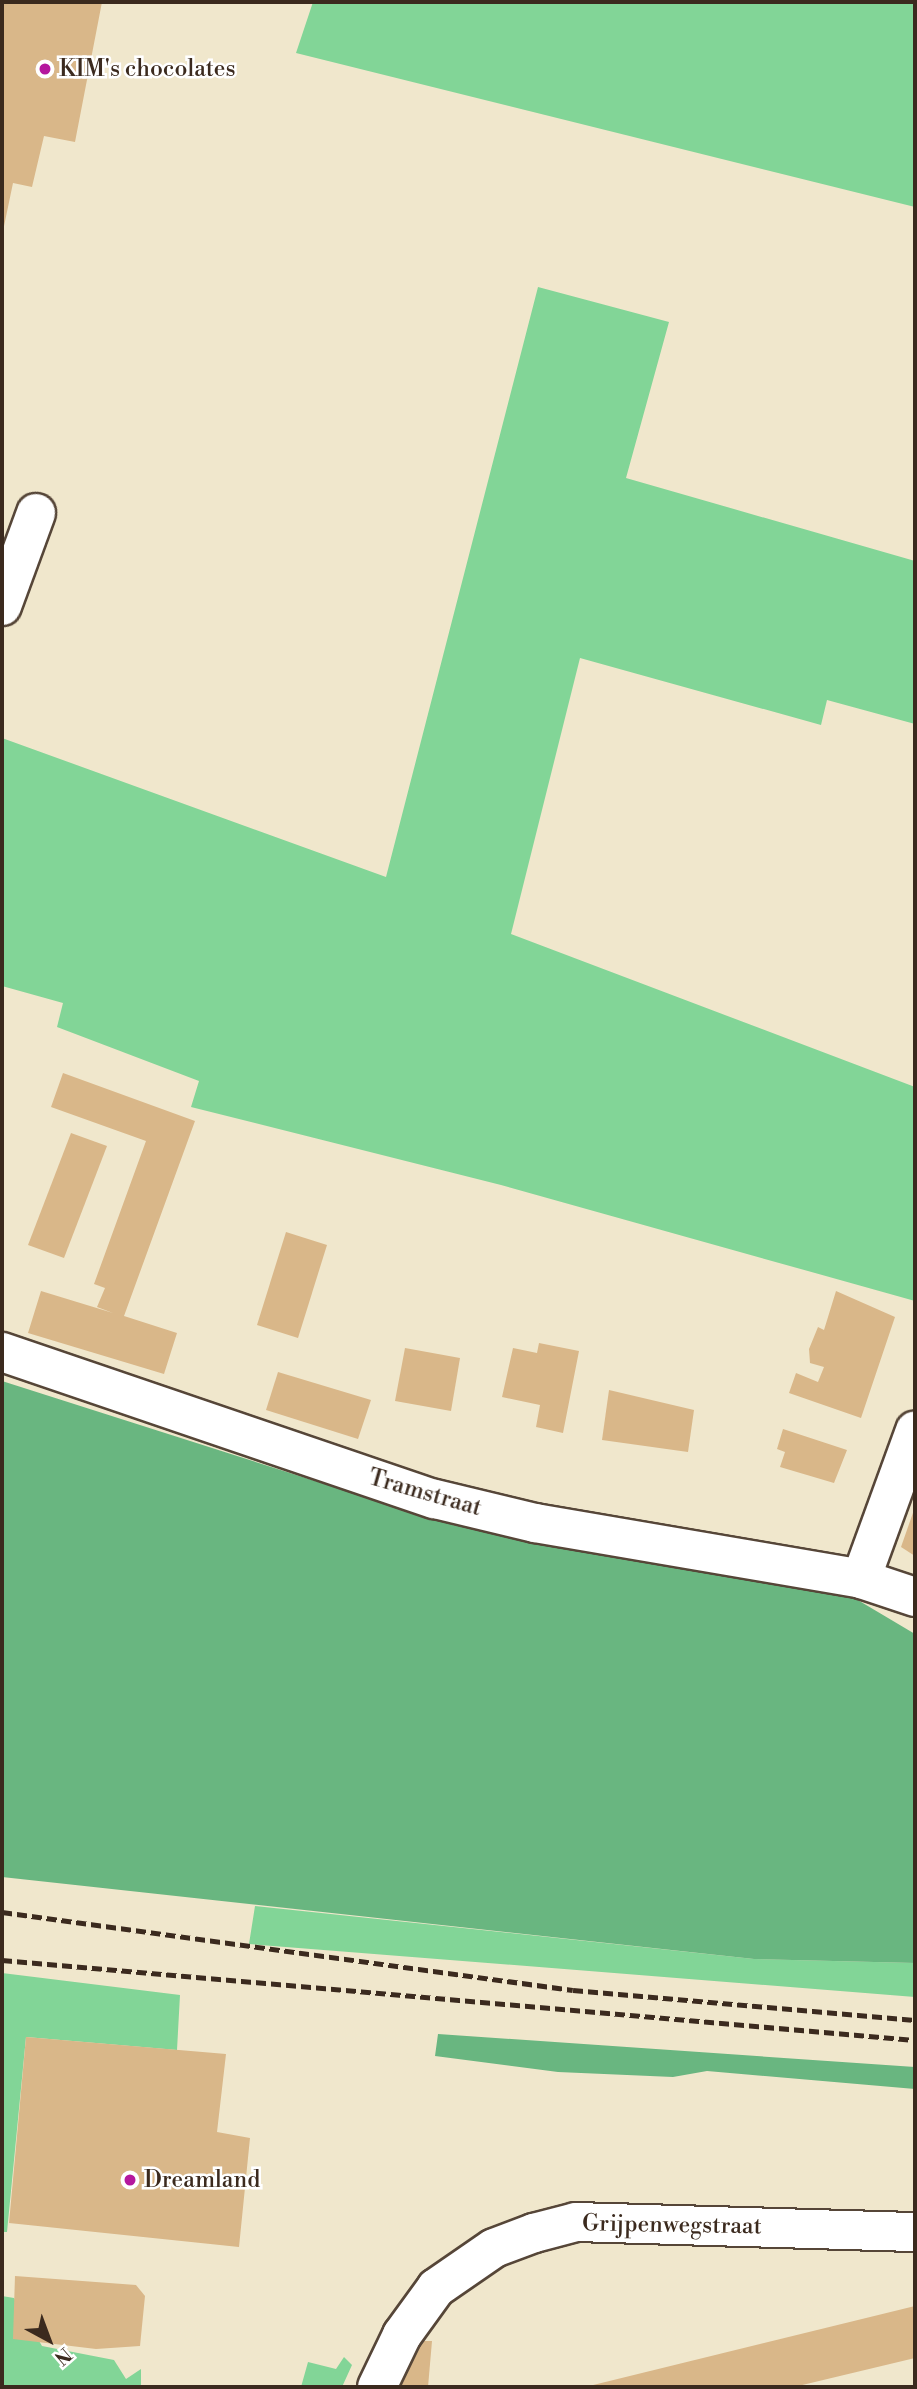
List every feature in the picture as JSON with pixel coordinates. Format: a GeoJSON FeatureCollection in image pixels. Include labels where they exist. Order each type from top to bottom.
{"type":"FeatureCollection","features":[{"type":"Feature","properties":{"kind":"street"},"geometry":{"type":"LineString","coordinates":[[2,607],[36,513]]}},
{"type":"Feature","properties":{"kind":"street","name":"Tramstraat"},"geometry":{"type":"LineString","coordinates":[[2,1353],[435,1499],[535,1523],[861,1579]]}},
{"type":"Feature","properties":{"kind":"street"},"geometry":{"type":"LineString","coordinates":[[915,1431],[861,1579],[915,1597]]}},
{"type":"Feature","properties":{"kind":"street","name":"Grijpenwegstraat"},"geometry":{"type":"LineString","coordinates":[[377,2387],[402,2335],[436,2288],[482,2254],[534,2233],[576,2222],[915,2232]]}},
{"type":"Feature","properties":{"kind":"green space"},"geometry":{"type":"Polygon","coordinates":[[[313,2],[915,2],[915,207],[296,53],[313,2]]]}},
{"type":"Feature","properties":{"kind":"green space"},"geometry":{"type":"Polygon","coordinates":[[[538,287],[669,322],[626,478],[915,561],[915,724],[827,700],[821,725],[580,658],[511,934],[915,1087],[915,1301],[501,1185],[191,1107],[199,1081],[57,1027],[63,1003],[2,986],[2,738],[386,877],[538,287]]]}},
{"type":"Feature","properties":{"kind":"green space"},"geometry":{"type":"Polygon","coordinates":[[[2,1381],[453,1525],[851,1596],[915,1634],[915,1963],[754,1959],[2,1877],[2,1381]]]}},
{"type":"Feature","properties":{"kind":"green space"},"geometry":{"type":"Polygon","coordinates":[[[255,1906],[754,1959],[915,1963],[915,1997],[249,1944],[255,1906]]]}},
{"type":"Feature","properties":{"kind":"green space"},"geometry":{"type":"Polygon","coordinates":[[[2,1973],[180,1995],[177,2050],[26,2037],[7,2232],[2,2232],[2,1973]]]}},
{"type":"Feature","properties":{"kind":"green space"},"geometry":{"type":"Polygon","coordinates":[[[438,2034],[915,2067],[915,2089],[707,2071],[673,2077],[558,2072],[435,2056],[438,2034]]]}},
{"type":"Feature","properties":{"kind":"green space"},"geometry":{"type":"Polygon","coordinates":[[[2,2296],[14,2298],[42,2346],[114,2360],[126,2379],[141,2369],[141,2387],[2,2387],[2,2296]]]}},
{"type":"Feature","properties":{"kind":"green space"},"geometry":{"type":"Polygon","coordinates":[[[344,2357],[352,2365],[342,2387],[301,2387],[308,2362],[336,2369],[344,2357]]]}},
{"type":"Feature","properties":{"kind":"building","name":"KIM's chocolates"},"geometry":{"type":"Polygon","coordinates":[[[2,2],[102,2],[75,142],[44,136],[32,187],[13,183],[3,231],[2,2]]]}},
{"type":"Feature","properties":{"kind":"building"},"geometry":{"type":"Polygon","coordinates":[[[63,1073],[195,1121],[124,1316],[177,1333],[164,1374],[28,1333],[41,1291],[113,1313],[97,1307],[105,1288],[94,1284],[146,1141],[51,1107],[63,1073]]]}},
{"type":"Feature","properties":{"kind":"building"},"geometry":{"type":"Polygon","coordinates":[[[71,1133],[107,1146],[64,1258],[28,1245],[71,1133]]]}},
{"type":"Feature","properties":{"kind":"building"},"geometry":{"type":"Polygon","coordinates":[[[286,1232],[327,1245],[298,1338],[257,1325],[286,1232]]]}},
{"type":"Feature","properties":{"kind":"building"},"geometry":{"type":"Polygon","coordinates":[[[836,1291],[895,1317],[861,1418],[789,1393],[796,1373],[818,1382],[824,1367],[810,1363],[809,1349],[818,1327],[824,1330],[836,1291]]]}},
{"type":"Feature","properties":{"kind":"building"},"geometry":{"type":"Polygon","coordinates":[[[539,1343],[579,1351],[563,1433],[536,1427],[540,1405],[502,1397],[513,1348],[537,1353],[539,1343]]]}},
{"type":"Feature","properties":{"kind":"building"},"geometry":{"type":"Polygon","coordinates":[[[405,1348],[460,1358],[451,1411],[395,1401],[405,1348]]]}},
{"type":"Feature","properties":{"kind":"building"},"geometry":{"type":"Polygon","coordinates":[[[278,1372],[371,1400],[358,1439],[266,1410],[278,1372]]]}},
{"type":"Feature","properties":{"kind":"building"},"geometry":{"type":"Polygon","coordinates":[[[609,1390],[694,1410],[688,1452],[602,1440],[609,1390]]]}},
{"type":"Feature","properties":{"kind":"building"},"geometry":{"type":"Polygon","coordinates":[[[783,1429],[847,1450],[834,1483],[780,1467],[785,1452],[777,1449],[783,1429]]]}},
{"type":"Feature","properties":{"kind":"building"},"geometry":{"type":"Polygon","coordinates":[[[915,1507],[915,1556],[901,1547],[915,1507]]]}},
{"type":"Feature","properties":{"kind":"building","name":"Dreamland"},"geometry":{"type":"Polygon","coordinates":[[[26,2037],[226,2054],[217,2132],[250,2138],[239,2247],[9,2223],[26,2037]]]}},
{"type":"Feature","properties":{"kind":"building"},"geometry":{"type":"Polygon","coordinates":[[[15,2276],[136,2285],[145,2296],[140,2346],[96,2349],[13,2339],[15,2276]]]}},
{"type":"Feature","properties":{"kind":"building"},"geometry":{"type":"Polygon","coordinates":[[[915,2306],[915,2358],[794,2387],[585,2387],[915,2306]]]}},
{"type":"Feature","properties":{"kind":"building"},"geometry":{"type":"Polygon","coordinates":[[[422,2341],[432,2341],[428,2387],[394,2387],[422,2341]]]}},
{"type":"Feature","properties":{"kind":"railway"},"geometry":{"type":"LineString","coordinates":[[2,1912],[573,1990],[915,2020]]}},
{"type":"Feature","properties":{"kind":"railway"},"geometry":{"type":"LineString","coordinates":[[2,1960],[915,2040]]}},
{"type":"Feature","properties":{"kind":"place","name":"KIM's chocolates"},"geometry":{"type":"Point","coordinates":[45,69]}},
{"type":"Feature","properties":{"kind":"place","name":"Dreamland"},"geometry":{"type":"Point","coordinates":[130,2180]}}]}
